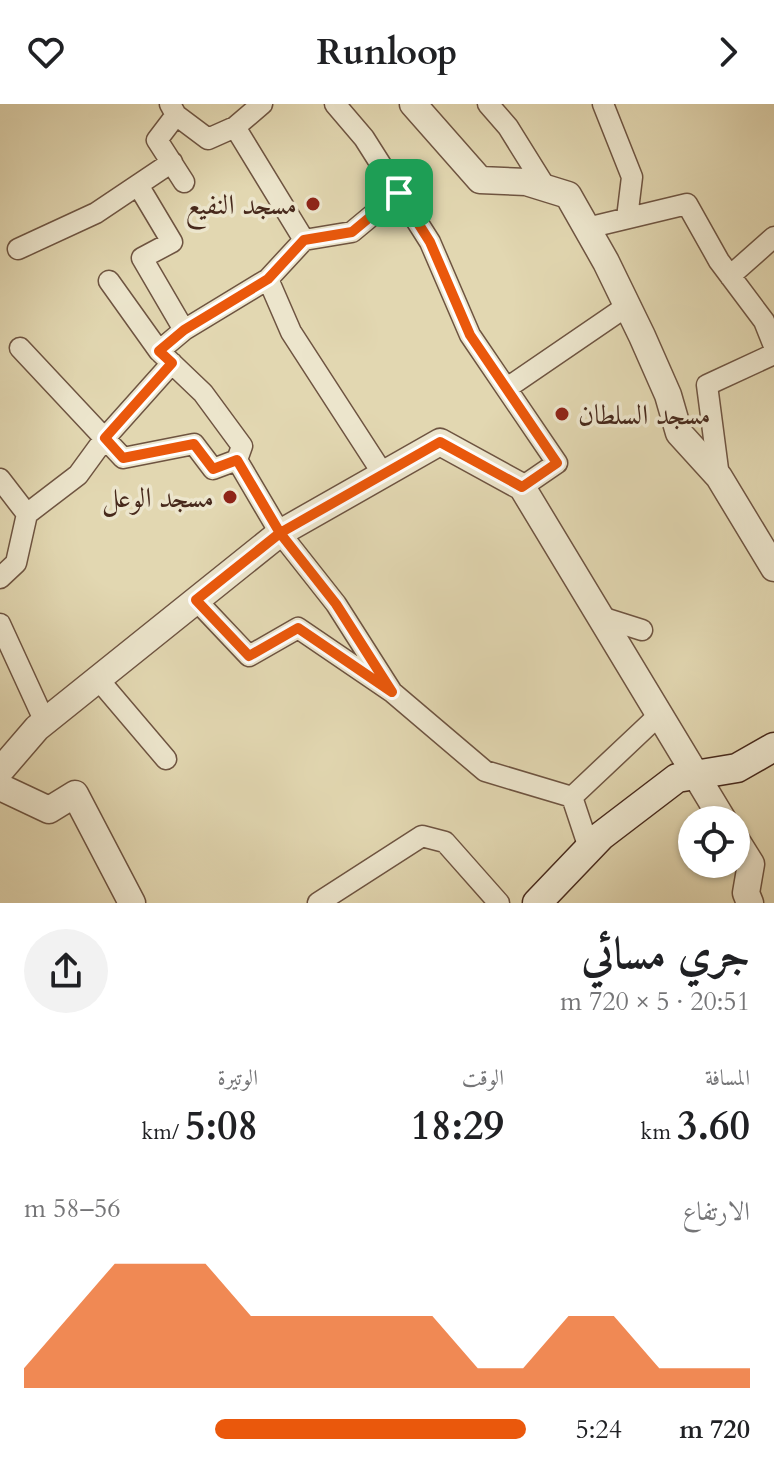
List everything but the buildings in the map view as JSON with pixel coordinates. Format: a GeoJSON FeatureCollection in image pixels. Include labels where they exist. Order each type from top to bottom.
{"type":"FeatureCollection","features":[{"type":"Feature","properties":{"kind":"main road"},"geometry":{"type":"LineString","coordinates":[[537,903],[601,836],[677,778],[737,768],[774,747]]}},
{"type":"Feature","properties":{"kind":"street"},"geometry":{"type":"LineString","coordinates":[[184,182],[157,140],[173,109],[208,139],[235,127],[262,104]]}},
{"type":"Feature","properties":{"kind":"street"},"geometry":{"type":"LineString","coordinates":[[335,104],[364,138],[430,242],[470,335],[557,463],[522,487]]}},
{"type":"Feature","properties":{"kind":"street"},"geometry":{"type":"LineString","coordinates":[[413,104],[480,180],[526,182],[568,195],[627,306],[668,395],[679,433],[719,477],[774,568]]}},
{"type":"Feature","properties":{"kind":"street"},"geometry":{"type":"LineString","coordinates":[[488,104],[508,127],[546,188]]}},
{"type":"Feature","properties":{"kind":"street"},"geometry":{"type":"LineString","coordinates":[[603,104],[632,177],[627,218]]}},
{"type":"Feature","properties":{"kind":"street"},"geometry":{"type":"LineString","coordinates":[[235,127],[304,240]]}},
{"type":"Feature","properties":{"kind":"street"},"geometry":{"type":"LineString","coordinates":[[18,249],[96,213],[172,162]]}},
{"type":"Feature","properties":{"kind":"street"},"geometry":{"type":"LineString","coordinates":[[138,185],[172,242],[142,258],[184,330]]}},
{"type":"Feature","properties":{"kind":"street"},"geometry":{"type":"LineString","coordinates":[[0,578],[16,563],[27,514],[78,475],[184,330],[268,279],[304,240],[352,232],[399,193]]}},
{"type":"Feature","properties":{"kind":"street"},"geometry":{"type":"LineString","coordinates":[[587,228],[687,204],[719,261],[764,321],[774,346]]}},
{"type":"Feature","properties":{"kind":"street"},"geometry":{"type":"LineString","coordinates":[[730,276],[774,237]]}},
{"type":"Feature","properties":{"kind":"street"},"geometry":{"type":"LineString","coordinates":[[268,279],[291,332],[383,474]]}},
{"type":"Feature","properties":{"kind":"street"},"geometry":{"type":"LineString","coordinates":[[20,348],[123,458],[194,444],[213,469],[237,460],[242,446],[203,393],[166,357],[109,281]]}},
{"type":"Feature","properties":{"kind":"street"},"geometry":{"type":"LineString","coordinates":[[507,388],[627,306]]}},
{"type":"Feature","properties":{"kind":"street"},"geometry":{"type":"LineString","coordinates":[[719,477],[707,385],[774,354]]}},
{"type":"Feature","properties":{"kind":"street"},"geometry":{"type":"LineString","coordinates":[[0,771],[37,728],[280,533],[440,442],[522,487],[714,806]]}},
{"type":"Feature","properties":{"kind":"street"},"geometry":{"type":"LineString","coordinates":[[237,460],[280,533],[336,604],[392,692]]}},
{"type":"Feature","properties":{"kind":"street"},"geometry":{"type":"LineString","coordinates":[[0,479],[27,514]]}},
{"type":"Feature","properties":{"kind":"street"},"geometry":{"type":"LineString","coordinates":[[196,600],[249,656],[298,628],[392,692],[485,771],[572,797]]}},
{"type":"Feature","properties":{"kind":"street"},"geometry":{"type":"LineString","coordinates":[[601,617],[642,630]]}},
{"type":"Feature","properties":{"kind":"street"},"geometry":{"type":"LineString","coordinates":[[0,624],[45,722]]}},
{"type":"Feature","properties":{"kind":"street"},"geometry":{"type":"LineString","coordinates":[[98,679],[166,759]]}},
{"type":"Feature","properties":{"kind":"street"},"geometry":{"type":"LineString","coordinates":[[572,797],[659,715]]}},
{"type":"Feature","properties":{"kind":"street"},"geometry":{"type":"LineString","coordinates":[[0,787],[49,810],[75,794],[128,901]]}},
{"type":"Feature","properties":{"kind":"street"},"geometry":{"type":"LineString","coordinates":[[572,797],[589,848]]}},
{"type":"Feature","properties":{"kind":"street"},"geometry":{"type":"LineString","coordinates":[[325,901],[422,836],[445,842],[499,903]]}},
{"type":"Feature","properties":{"kind":"street"},"geometry":{"type":"LineString","coordinates":[[749,878],[746,893],[750,903]]}},
{"type":"Feature","properties":{"kind":"place","name":"مسجد النفيع"},"geometry":{"type":"Point","coordinates":[313,204]}},
{"type":"Feature","properties":{"kind":"place","name":"مسجد السلطان"},"geometry":{"type":"Point","coordinates":[562,414]}},
{"type":"Feature","properties":{"kind":"place","name":"مسجد الوعل"},"geometry":{"type":"Point","coordinates":[230,497]}},
{"type":"Feature","properties":{"kind":"route"},"geometry":{"type":"LineString","coordinates":[[399,193],[352,232],[304,240],[268,279],[184,330],[159,351],[172,363],[105,438],[123,458],[194,444],[213,469],[237,460],[280,533],[336,604],[392,692],[298,628],[249,656],[196,600],[280,533],[440,442],[522,487],[557,463],[470,335],[430,242],[399,193]]}}]}
